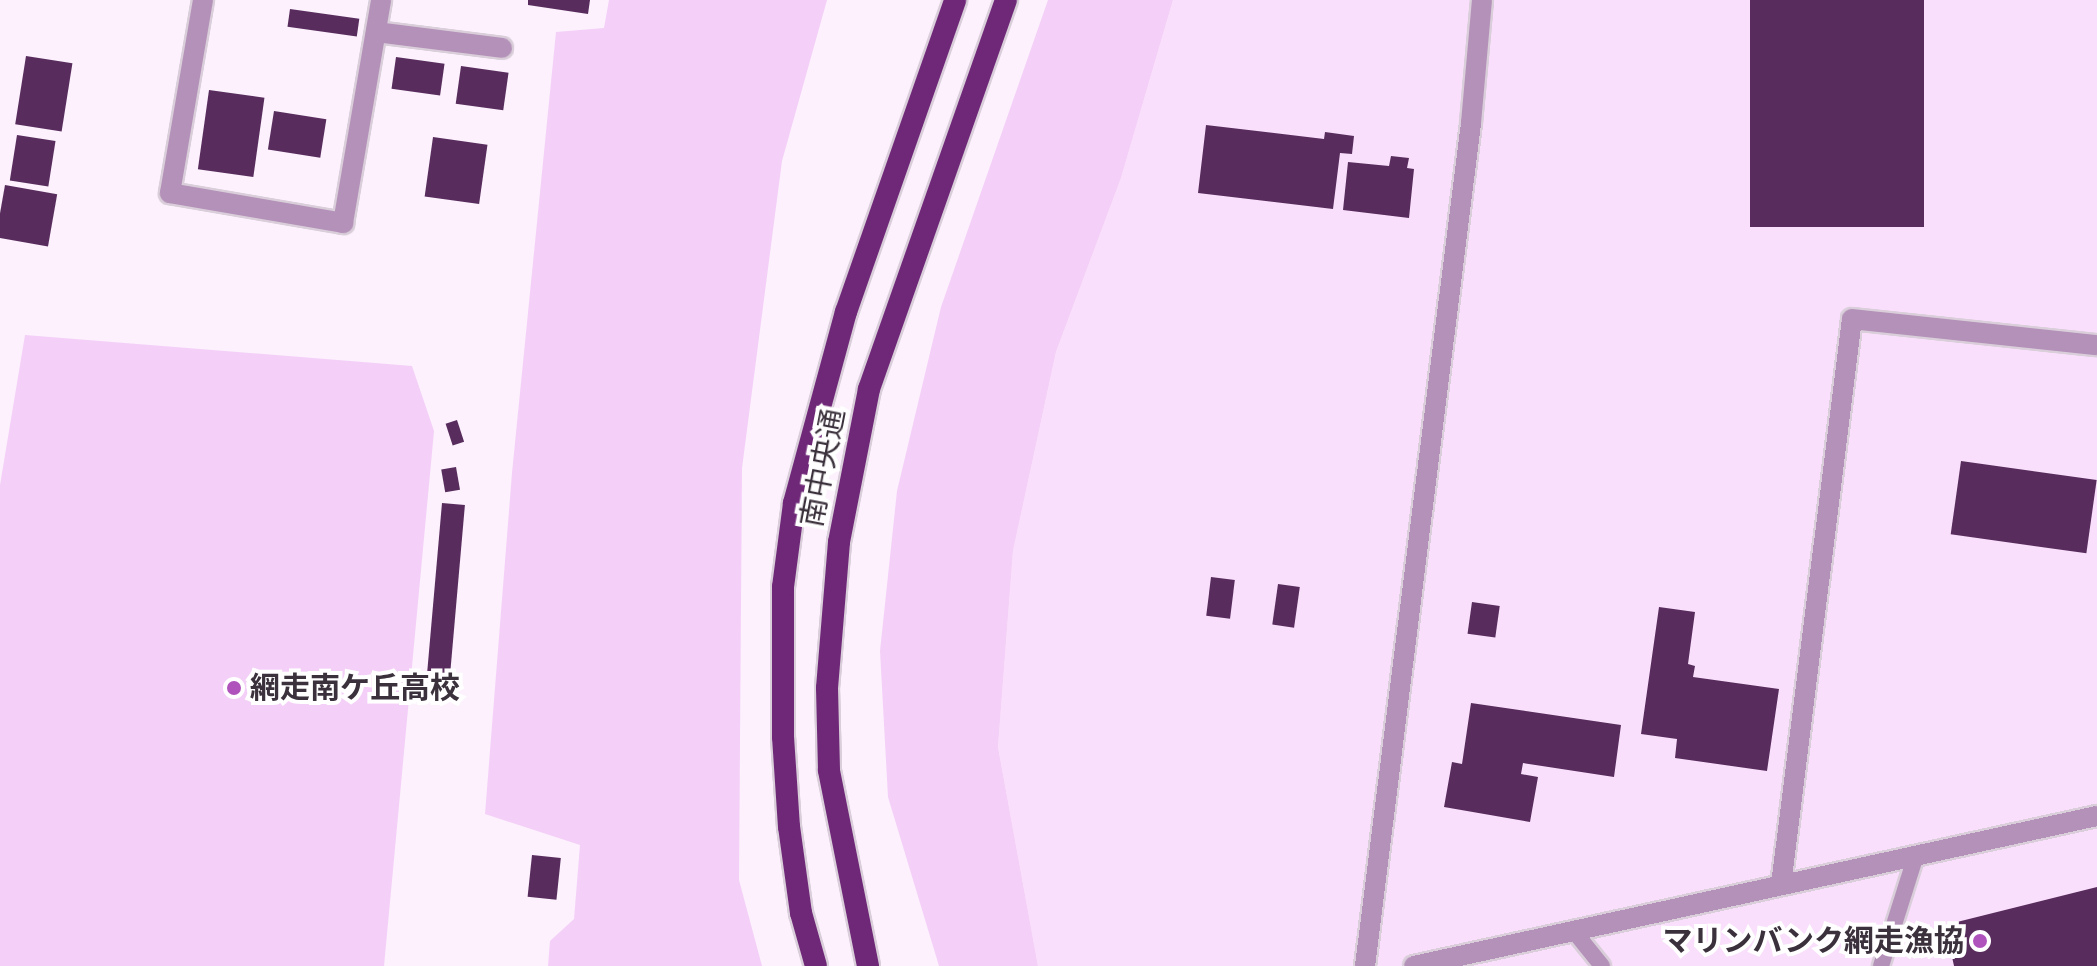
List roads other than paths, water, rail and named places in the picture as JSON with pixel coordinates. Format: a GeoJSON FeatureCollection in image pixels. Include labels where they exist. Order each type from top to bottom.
{"type":"FeatureCollection","features":[{"type":"Feature","properties":{"kind":"highway","name":"南中央通"},"geometry":{"type":"LineString","coordinates":[[816,966],[801,913],[789,827],[783,737],[783,587],[794,503],[846,312],[955,0]]}},
{"type":"Feature","properties":{"kind":"highway","name":"南中央通"},"geometry":{"type":"LineString","coordinates":[[868,966],[829,770],[827,688],[839,542],[869,389],[1006,0]]}},
{"type":"Feature","properties":{"kind":"street"},"geometry":{"type":"LineString","coordinates":[[203,0],[170,193],[343,223],[381,0]]}},
{"type":"Feature","properties":{"kind":"street"},"geometry":{"type":"LineString","coordinates":[[1365,966],[1469,139],[1482,0]]}},
{"type":"Feature","properties":{"kind":"street"},"geometry":{"type":"LineString","coordinates":[[376,32],[502,48]]}},
{"type":"Feature","properties":{"kind":"street"},"geometry":{"type":"LineString","coordinates":[[1781,885],[1852,319],[2097,345]]}},
{"type":"Feature","properties":{"kind":"street"},"geometry":{"type":"LineString","coordinates":[[1414,966],[2097,816]]}},
{"type":"Feature","properties":{"kind":"lane"},"geometry":{"type":"LineString","coordinates":[[1881,966],[1916,855]]}},
{"type":"Feature","properties":{"kind":"lane"},"geometry":{"type":"LineString","coordinates":[[1573,930],[1602,966]]}},
{"type":"Feature","properties":{"kind":"place","name":"網走南ケ丘高校"},"geometry":{"type":"Point","coordinates":[234,688]}},
{"type":"Feature","properties":{"kind":"place","name":"マリンバンク網走漁協"},"geometry":{"type":"Point","coordinates":[1980,941]}}]}
